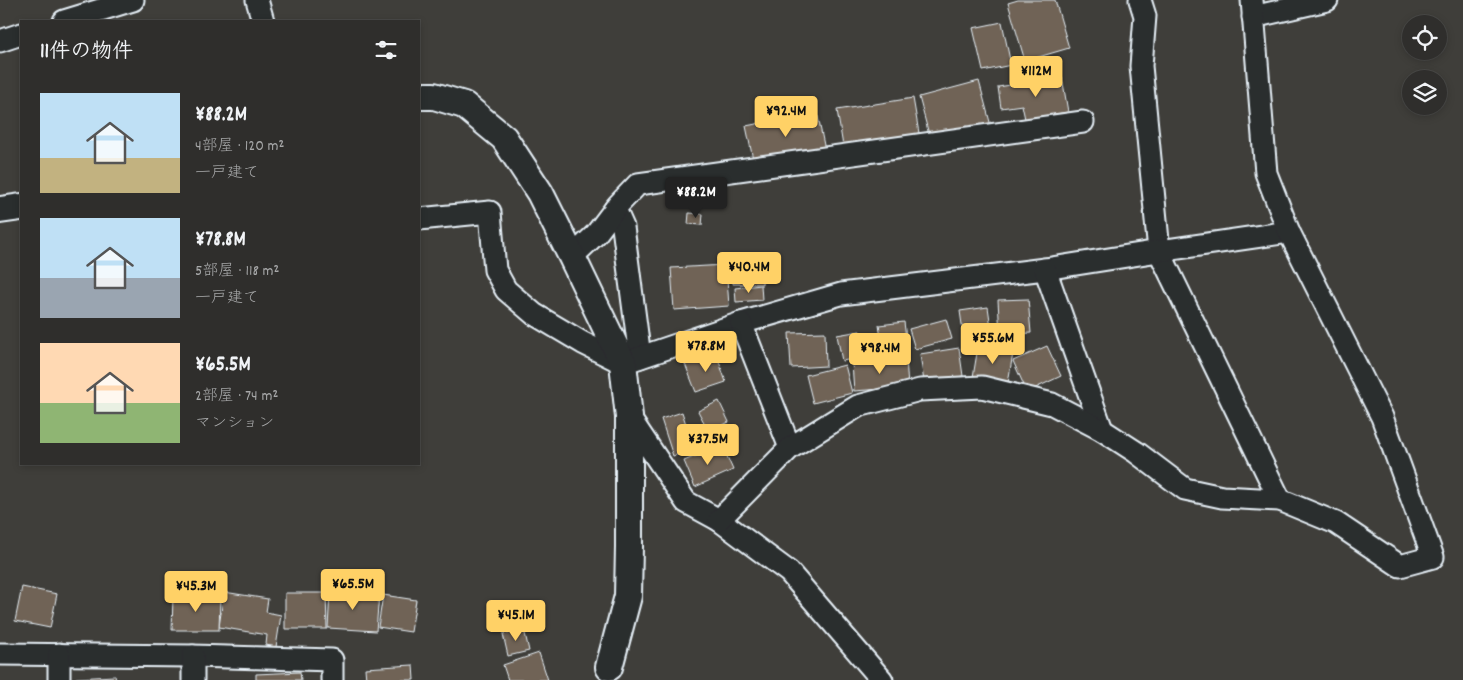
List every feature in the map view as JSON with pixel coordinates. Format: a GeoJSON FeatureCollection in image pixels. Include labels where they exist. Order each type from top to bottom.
{"type":"FeatureCollection","features":[{"type":"Feature","properties":{"kind":"street"},"geometry":{"type":"LineString","coordinates":[[67,20],[133,0]]}},
{"type":"Feature","properties":{"kind":"street"},"geometry":{"type":"LineString","coordinates":[[257,0],[263,20]]}},
{"type":"Feature","properties":{"kind":"street"},"geometry":{"type":"LineString","coordinates":[[1140,0],[1145,16],[1141,66],[1159,251],[1280,500]]}},
{"type":"Feature","properties":{"kind":"street"},"geometry":{"type":"LineString","coordinates":[[719,520],[790,448],[858,406],[920,390],[982,387],[1052,404],[1102,430],[1136,452],[1185,489],[1222,496],[1280,500],[1336,523],[1400,566],[1433,557],[1382,417],[1289,232],[1266,173],[1253,8],[1327,0]]}},
{"type":"Feature","properties":{"kind":"street"},"geometry":{"type":"LineString","coordinates":[[0,41],[20,34]]}},
{"type":"Feature","properties":{"kind":"street"},"geometry":{"type":"LineString","coordinates":[[420,96],[434,96],[464,105],[504,138],[540,193],[572,257],[631,360]]}},
{"type":"Feature","properties":{"kind":"street"},"geometry":{"type":"LineString","coordinates":[[572,257],[596,234],[615,209],[638,184],[1083,122]]}},
{"type":"Feature","properties":{"kind":"street"},"geometry":{"type":"LineString","coordinates":[[0,210],[20,207]]}},
{"type":"Feature","properties":{"kind":"street"},"geometry":{"type":"LineString","coordinates":[[609,674],[628,596],[629,547],[631,360],[623,227],[615,209]]}},
{"type":"Feature","properties":{"kind":"street"},"geometry":{"type":"LineString","coordinates":[[420,219],[490,212],[496,270],[506,290],[534,314],[583,343],[631,360],[742,322],[841,294],[1045,269],[1289,232]]}},
{"type":"Feature","properties":{"kind":"street"},"geometry":{"type":"LineString","coordinates":[[1045,269],[1102,430]]}},
{"type":"Feature","properties":{"kind":"street"},"geometry":{"type":"LineString","coordinates":[[742,322],[790,448]]}},
{"type":"Feature","properties":{"kind":"street"},"geometry":{"type":"LineString","coordinates":[[629,417],[686,502],[719,520],[789,572],[882,680]]}},
{"type":"Feature","properties":{"kind":"street"},"geometry":{"type":"LineString","coordinates":[[0,654],[332,660],[332,680]]}},
{"type":"Feature","properties":{"kind":"street"},"geometry":{"type":"LineString","coordinates":[[59,654],[60,680]]}},
{"type":"Feature","properties":{"kind":"street"},"geometry":{"type":"LineString","coordinates":[[193,656],[193,680]]}},
{"type":"Feature","properties":{"kind":"street"},"geometry":{"type":"LineString","coordinates":[[860,680],[861,656]]}},
{"type":"Feature","properties":{"kind":"building"},"geometry":{"type":"Polygon","coordinates":[[[1018,0],[1055,0],[1069,48],[1025,61],[1008,3],[1018,0]]]}},
{"type":"Feature","properties":{"kind":"building"},"geometry":{"type":"Polygon","coordinates":[[[1002,22],[1011,65],[983,71],[973,28],[1002,22]]]}},
{"type":"Feature","properties":{"kind":"building"},"geometry":{"type":"Polygon","coordinates":[[[1062,77],[1068,112],[1025,119],[1022,105],[1001,108],[998,87],[1062,77]]]}},
{"type":"Feature","properties":{"kind":"building"},"geometry":{"type":"Polygon","coordinates":[[[979,81],[991,126],[931,142],[919,97],[979,81]]]}},
{"type":"Feature","properties":{"kind":"building"},"geometry":{"type":"Polygon","coordinates":[[[913,98],[920,139],[844,152],[837,110],[913,98]]]}},
{"type":"Feature","properties":{"kind":"building"},"geometry":{"type":"Polygon","coordinates":[[[817,112],[825,150],[754,164],[746,126],[817,112]]]}},
{"type":"Feature","properties":{"kind":"building"},"geometry":{"type":"Polygon","coordinates":[[[689,213],[703,214],[702,225],[688,224],[689,213]]]}},
{"type":"Feature","properties":{"kind":"building"},"geometry":{"type":"Polygon","coordinates":[[[734,263],[763,264],[762,284],[733,284],[734,263]]]}},
{"type":"Feature","properties":{"kind":"building"},"geometry":{"type":"Polygon","coordinates":[[[726,265],[729,306],[674,310],[671,268],[726,265]]]}},
{"type":"Feature","properties":{"kind":"building"},"geometry":{"type":"Polygon","coordinates":[[[761,285],[762,300],[736,302],[735,288],[761,285]]]}},
{"type":"Feature","properties":{"kind":"building"},"geometry":{"type":"Polygon","coordinates":[[[1028,299],[1031,333],[1000,335],[998,300],[1028,299]]]}},
{"type":"Feature","properties":{"kind":"building"},"geometry":{"type":"Polygon","coordinates":[[[988,307],[993,341],[965,345],[960,311],[988,307]]]}},
{"type":"Feature","properties":{"kind":"building"},"geometry":{"type":"Polygon","coordinates":[[[946,319],[952,339],[915,349],[909,329],[946,319]]]}},
{"type":"Feature","properties":{"kind":"building"},"geometry":{"type":"Polygon","coordinates":[[[904,322],[907,347],[883,351],[879,325],[904,322]]]}},
{"type":"Feature","properties":{"kind":"building"},"geometry":{"type":"Polygon","coordinates":[[[860,331],[864,357],[842,361],[837,335],[860,331]]]}},
{"type":"Feature","properties":{"kind":"building"},"geometry":{"type":"Polygon","coordinates":[[[825,332],[826,366],[791,368],[789,333],[825,332]]]}},
{"type":"Feature","properties":{"kind":"building"},"geometry":{"type":"Polygon","coordinates":[[[1047,346],[1061,376],[1027,392],[1013,361],[1047,346]]]}},
{"type":"Feature","properties":{"kind":"building"},"geometry":{"type":"Polygon","coordinates":[[[978,347],[1013,353],[1008,383],[973,377],[978,347]]]}},
{"type":"Feature","properties":{"kind":"building"},"geometry":{"type":"Polygon","coordinates":[[[959,348],[963,376],[924,382],[920,354],[959,348]]]}},
{"type":"Feature","properties":{"kind":"building"},"geometry":{"type":"Polygon","coordinates":[[[716,353],[726,382],[696,392],[685,364],[716,353]]]}},
{"type":"Feature","properties":{"kind":"building"},"geometry":{"type":"Polygon","coordinates":[[[906,358],[908,387],[854,391],[852,363],[906,358]]]}},
{"type":"Feature","properties":{"kind":"building"},"geometry":{"type":"Polygon","coordinates":[[[845,365],[852,393],[813,403],[806,375],[845,365]]]}},
{"type":"Feature","properties":{"kind":"building"},"geometry":{"type":"Polygon","coordinates":[[[719,401],[729,422],[709,432],[698,411],[719,401]]]}},
{"type":"Feature","properties":{"kind":"building"},"geometry":{"type":"Polygon","coordinates":[[[682,412],[694,449],[673,456],[661,419],[682,412]]]}},
{"type":"Feature","properties":{"kind":"building"},"geometry":{"type":"Polygon","coordinates":[[[722,445],[733,470],[695,487],[684,461],[722,445]]]}},
{"type":"Feature","properties":{"kind":"building"},"geometry":{"type":"Polygon","coordinates":[[[22,587],[57,594],[50,628],[15,621],[22,587]]]}},
{"type":"Feature","properties":{"kind":"building"},"geometry":{"type":"Polygon","coordinates":[[[330,591],[379,594],[376,631],[328,628],[330,591]]]}},
{"type":"Feature","properties":{"kind":"building"},"geometry":{"type":"Polygon","coordinates":[[[224,592],[268,599],[266,612],[281,615],[276,647],[266,645],[267,635],[219,627],[224,592]]]}},
{"type":"Feature","properties":{"kind":"building"},"geometry":{"type":"Polygon","coordinates":[[[285,593],[326,593],[327,629],[285,629],[285,593]]]}},
{"type":"Feature","properties":{"kind":"building"},"geometry":{"type":"Polygon","coordinates":[[[383,595],[416,600],[411,632],[378,627],[383,595]]]}},
{"type":"Feature","properties":{"kind":"building"},"geometry":{"type":"Polygon","coordinates":[[[173,596],[220,597],[219,630],[172,630],[173,596]]]}},
{"type":"Feature","properties":{"kind":"building"},"geometry":{"type":"Polygon","coordinates":[[[524,629],[529,651],[508,656],[503,634],[524,629]]]}},
{"type":"Feature","properties":{"kind":"building"},"geometry":{"type":"Polygon","coordinates":[[[539,653],[548,680],[508,680],[503,665],[539,653]]]}},
{"type":"Feature","properties":{"kind":"building"},"geometry":{"type":"Polygon","coordinates":[[[413,665],[414,680],[366,680],[365,668],[413,665]]]}},
{"type":"Feature","properties":{"kind":"building"},"geometry":{"type":"Polygon","coordinates":[[[300,672],[301,680],[256,680],[256,674],[300,672]]]}},
{"type":"Feature","properties":{"kind":"building"},"geometry":{"type":"Polygon","coordinates":[[[115,676],[116,680],[76,680],[76,678],[115,676]]]}}]}
